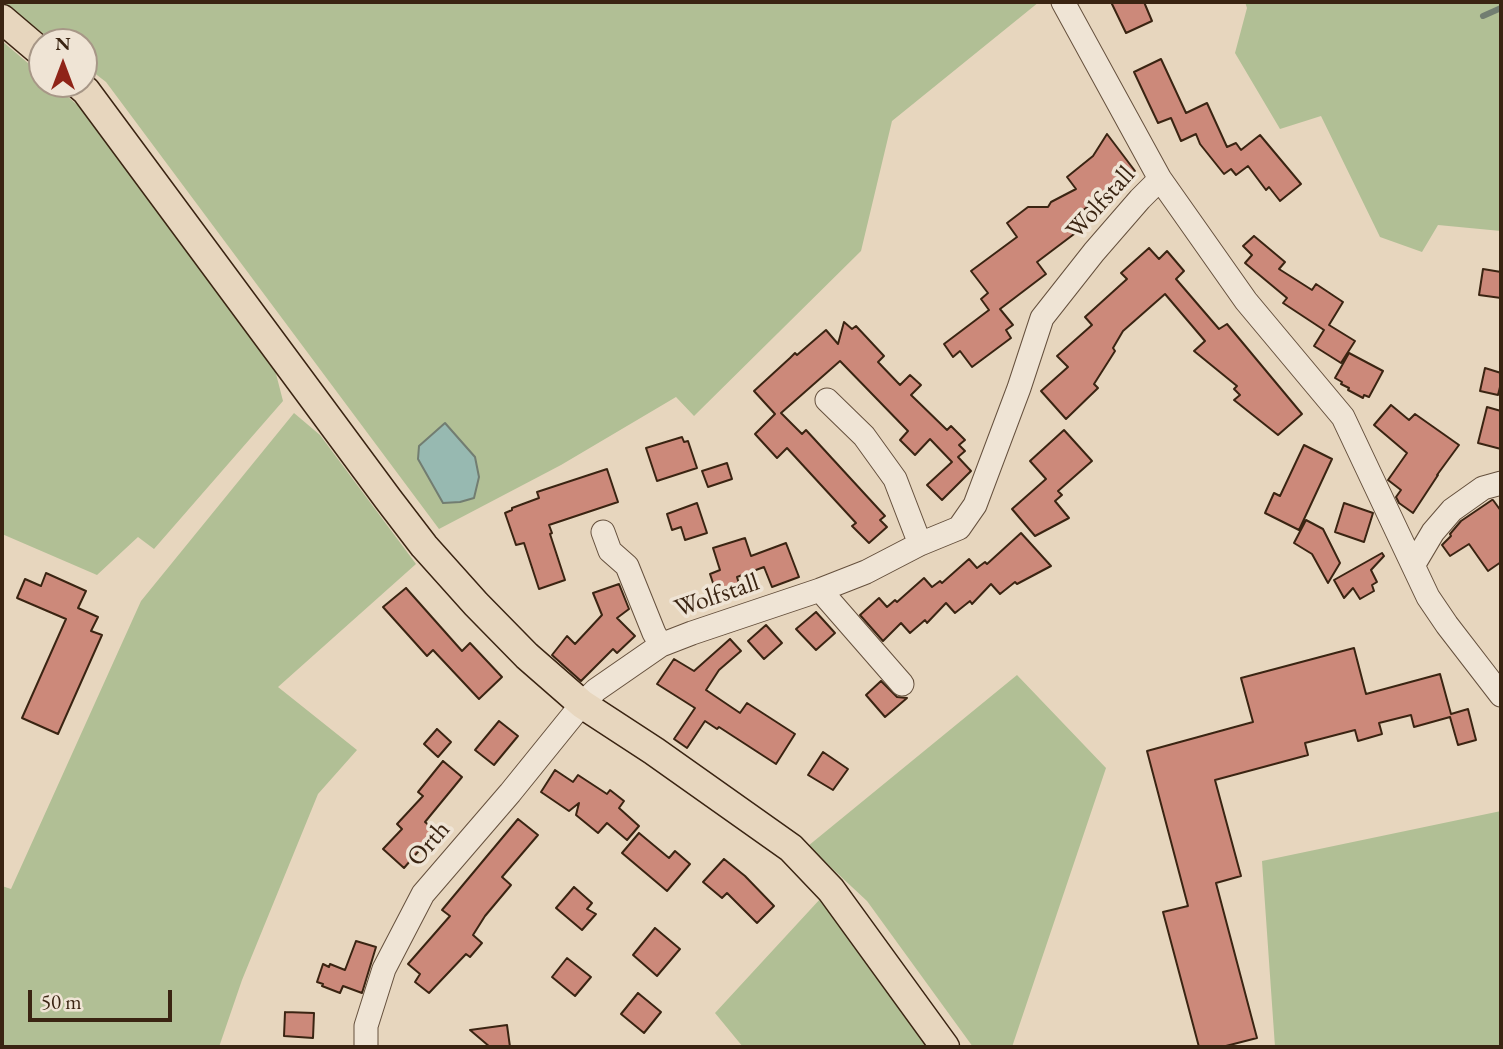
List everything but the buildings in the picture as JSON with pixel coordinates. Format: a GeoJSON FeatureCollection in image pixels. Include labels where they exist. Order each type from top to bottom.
{"type":"FeatureCollection","features":[{"type":"Feature","properties":{"kind":"main road"},"geometry":{"type":"LineString","coordinates":[[2,19],[28,41]]}},
{"type":"Feature","properties":{"kind":"main road"},"geometry":{"type":"LineString","coordinates":[[92,98],[424,546],[476,604],[582,704],[654,751],[791,848],[831,890],[944,1047]]}},
{"type":"Feature","properties":{"kind":"street"},"geometry":{"type":"LineString","coordinates":[[1063,2],[1160,179]]}},
{"type":"Feature","properties":{"kind":"street","name":"Wolfstall"},"geometry":{"type":"LineString","coordinates":[[582,704],[596,690],[661,645],[866,572],[919,544],[959,528],[975,505],[1042,318],[1094,252],[1160,179],[1246,302],[1343,417],[1428,597],[1501,695]]}},
{"type":"Feature","properties":{"kind":"street"},"geometry":{"type":"LineString","coordinates":[[827,400],[864,436],[895,479],[919,544]]}},
{"type":"Feature","properties":{"kind":"street"},"geometry":{"type":"LineString","coordinates":[[1414,564],[1433,532],[1452,510],[1483,488],[1501,483]]}},
{"type":"Feature","properties":{"kind":"street"},"geometry":{"type":"LineString","coordinates":[[603,532],[610,551],[627,566],[661,645]]}},
{"type":"Feature","properties":{"kind":"street"},"geometry":{"type":"LineString","coordinates":[[820,590],[902,684]]}},
{"type":"Feature","properties":{"kind":"street","name":"Orth"},"geometry":{"type":"LineString","coordinates":[[366,1047],[366,1027],[384,970],[423,894],[582,704]]}},
{"type":"Feature","properties":{"kind":"green space"},"geometry":{"type":"Polygon","coordinates":[[[3,2],[1039,2],[892,121],[861,251],[694,416],[676,397],[561,465],[439,529],[106,82],[98,76],[98,28],[36,28],[3,2]]]}},
{"type":"Feature","properties":{"kind":"green space"},"geometry":{"type":"Polygon","coordinates":[[[1245,2],[1501,2],[1501,231],[1438,225],[1422,252],[1380,237],[1321,116],[1280,129],[1235,53],[1247,8],[1245,2]]]}},
{"type":"Feature","properties":{"kind":"green space"},"geometry":{"type":"Polygon","coordinates":[[[2,41],[28,63],[28,98],[69,98],[81,108],[274,366],[283,401],[154,549],[138,537],[97,575],[2,534],[2,41]]]}},
{"type":"Feature","properties":{"kind":"green space"},"geometry":{"type":"Polygon","coordinates":[[[294,413],[320,435],[416,564],[278,687],[357,750],[318,794],[242,980],[219,1047],[2,1047],[2,886],[11,889],[141,601],[294,413]]]}},
{"type":"Feature","properties":{"kind":"green space"},"geometry":{"type":"Polygon","coordinates":[[[1017,675],[1106,768],[1012,1047],[973,1047],[867,901],[808,846],[1017,675]]]}},
{"type":"Feature","properties":{"kind":"green space"},"geometry":{"type":"Polygon","coordinates":[[[1501,811],[1501,1047],[1275,1047],[1262,861],[1501,811]]]}},
{"type":"Feature","properties":{"kind":"green space"},"geometry":{"type":"Polygon","coordinates":[[[821,898],[935,1047],[743,1047],[715,1013],[821,898]]]}},
{"type":"Feature","properties":{"kind":"water"},"geometry":{"type":"Polygon","coordinates":[[[445,423],[475,457],[479,477],[474,498],[460,502],[443,503],[418,459],[419,446],[445,423]]]}},
{"type":"Feature","properties":{"kind":"waterway"},"geometry":{"type":"LineString","coordinates":[[1483,16],[1501,8]]}}]}
